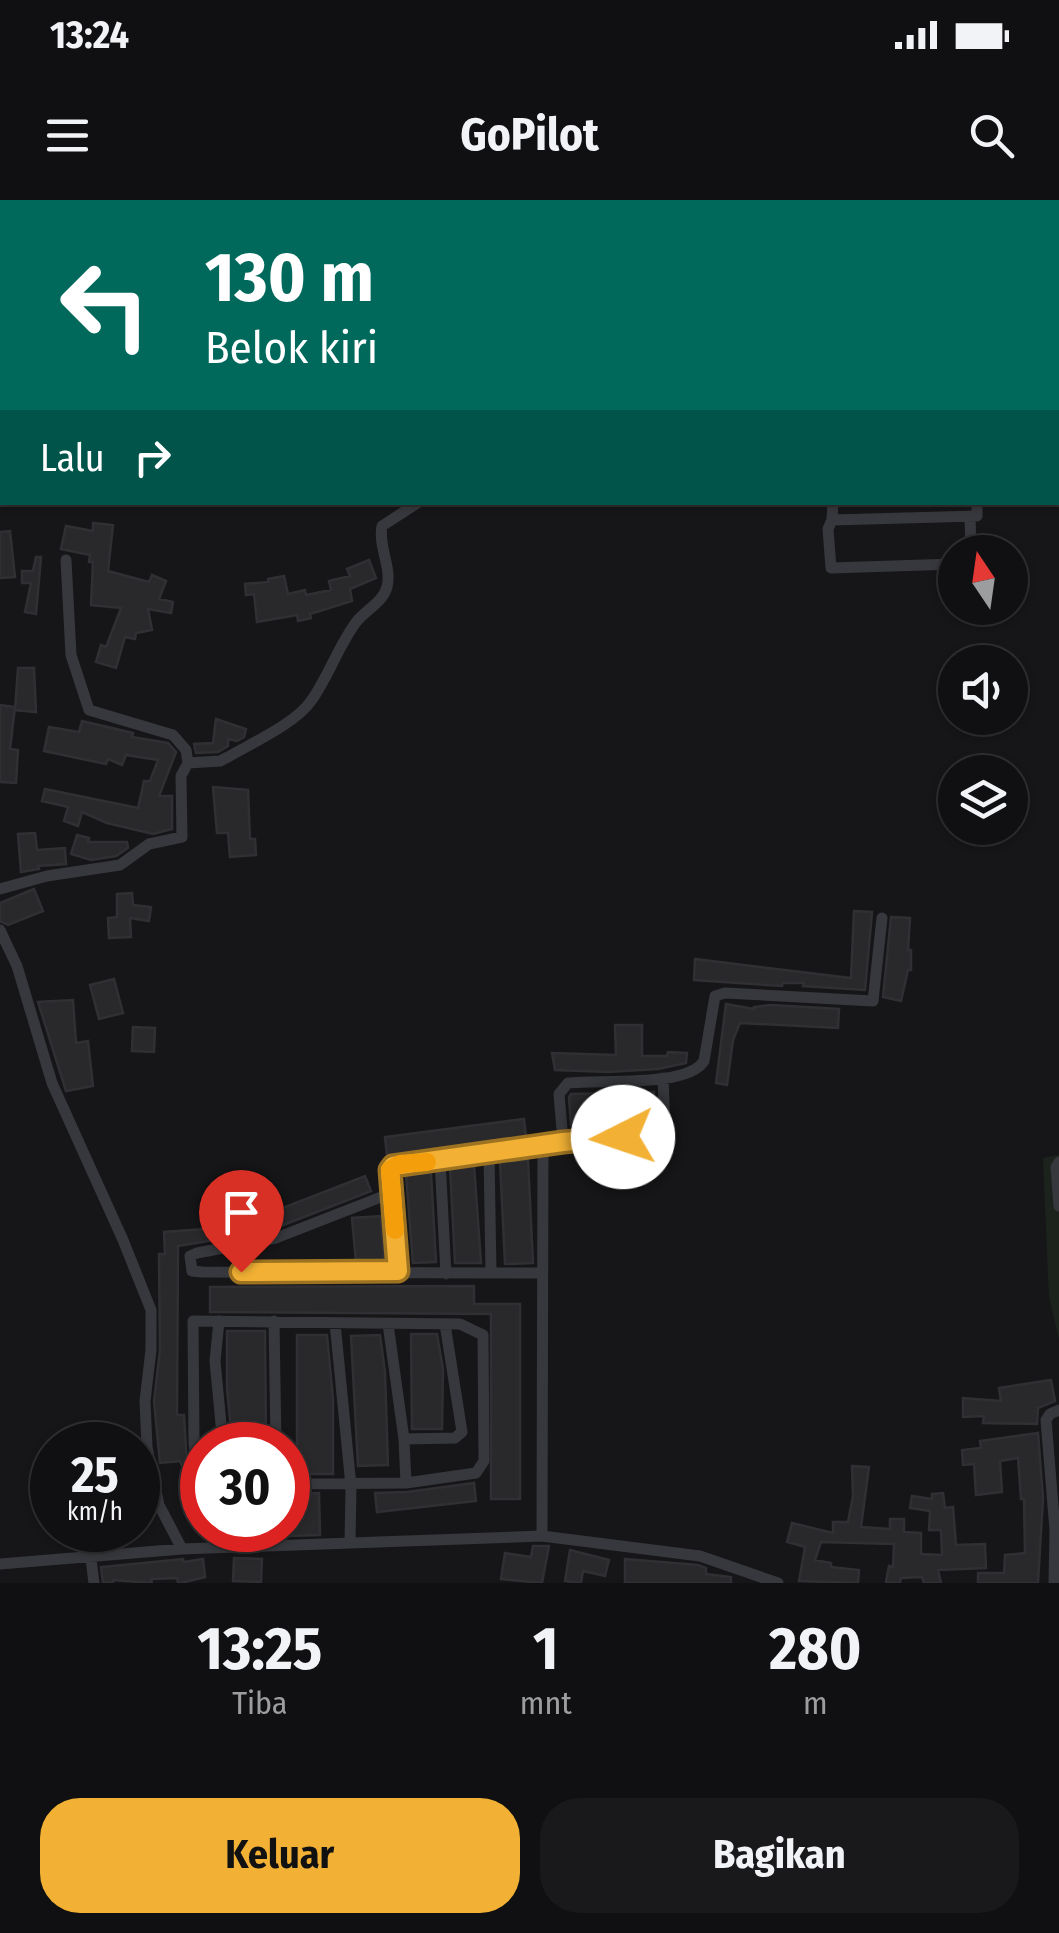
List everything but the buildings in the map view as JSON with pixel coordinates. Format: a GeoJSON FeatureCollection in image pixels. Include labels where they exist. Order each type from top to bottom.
{"type":"FeatureCollection","features":[{"type":"Feature","properties":{"kind":"street"},"geometry":{"type":"LineString","coordinates":[[188,763],[220,761],[300,714],[358,620],[386,591],[382,526],[414,505]]}},
{"type":"Feature","properties":{"kind":"street"},"geometry":{"type":"LineString","coordinates":[[832,505],[828,529],[831,568],[938,565]]}},
{"type":"Feature","properties":{"kind":"street"},"geometry":{"type":"LineString","coordinates":[[832,520],[977,516],[976,505]]}},
{"type":"Feature","properties":{"kind":"street"},"geometry":{"type":"LineString","coordinates":[[970,516],[971,535]]}},
{"type":"Feature","properties":{"kind":"street"},"geometry":{"type":"LineString","coordinates":[[0,889],[46,876],[120,865],[150,844],[182,838],[181,776],[188,763],[186,750],[173,734],[88,710],[71,654],[66,560]]}},
{"type":"Feature","properties":{"kind":"street"},"geometry":{"type":"LineString","coordinates":[[563,1142],[560,1094],[568,1083],[686,1076],[698,1070],[704,1061],[715,996],[725,993],[873,1000],[882,918]]}},
{"type":"Feature","properties":{"kind":"street"},"geometry":{"type":"LineString","coordinates":[[0,930],[17,966],[52,1084],[151,1310],[151,1350],[144,1401],[147,1447],[159,1505],[180,1546]]}},
{"type":"Feature","properties":{"kind":"street"},"geometry":{"type":"LineString","coordinates":[[398,1271],[390,1170],[393,1166],[542,1144],[658,1135],[665,1129],[666,1118],[662,1078]]}},
{"type":"Feature","properties":{"kind":"street"},"geometry":{"type":"LineString","coordinates":[[542,1144],[542,1536]]}},
{"type":"Feature","properties":{"kind":"street"},"geometry":{"type":"LineString","coordinates":[[488,1153],[491,1273]]}},
{"type":"Feature","properties":{"kind":"street"},"geometry":{"type":"LineString","coordinates":[[440,1160],[446,1274]]}},
{"type":"Feature","properties":{"kind":"street"},"geometry":{"type":"LineString","coordinates":[[1059,1162],[1059,1206]]}},
{"type":"Feature","properties":{"kind":"street"},"geometry":{"type":"LineString","coordinates":[[394,1192],[276,1238],[197,1252],[188,1263],[192,1271],[202,1272],[542,1273]]}},
{"type":"Feature","properties":{"kind":"street"},"geometry":{"type":"LineString","coordinates":[[194,1422],[193,1320],[445,1324],[466,1326],[483,1335],[484,1462],[476,1473],[406,1484],[310,1485]]}},
{"type":"Feature","properties":{"kind":"street"},"geometry":{"type":"LineString","coordinates":[[220,1321],[215,1361],[221,1422]]}},
{"type":"Feature","properties":{"kind":"street"},"geometry":{"type":"LineString","coordinates":[[274,1321],[276,1422]]}},
{"type":"Feature","properties":{"kind":"street"},"geometry":{"type":"LineString","coordinates":[[335,1324],[350,1486],[350,1542]]}},
{"type":"Feature","properties":{"kind":"street"},"geometry":{"type":"LineString","coordinates":[[388,1324],[404,1439],[406,1484]]}},
{"type":"Feature","properties":{"kind":"street"},"geometry":{"type":"LineString","coordinates":[[404,1439],[455,1438],[462,1432],[445,1324]]}},
{"type":"Feature","properties":{"kind":"street"},"geometry":{"type":"LineString","coordinates":[[1054,1583],[1055,1530],[1046,1420],[1059,1410]]}},
{"type":"Feature","properties":{"kind":"street"},"geometry":{"type":"LineString","coordinates":[[310,1544],[542,1536],[700,1556],[778,1583]]}},
{"type":"Feature","properties":{"kind":"street"},"geometry":{"type":"LineString","coordinates":[[0,1564],[180,1550]]}},
{"type":"Feature","properties":{"kind":"street"},"geometry":{"type":"LineString","coordinates":[[91,1559],[94,1583]]}},
{"type":"Feature","properties":{"kind":"shaded area"},"geometry":{"type":"Polygon","coordinates":[[[1059,1155],[1059,1339],[1049,1297],[1043,1158],[1059,1155]]]}},
{"type":"Feature","properties":{"kind":"slow traffic"},"geometry":{"type":"LineString","coordinates":[[395,1230],[390,1170],[400,1164],[427,1162]]}},
{"type":"Feature","properties":{"kind":"route"},"geometry":{"type":"LineString","coordinates":[[241,1272],[398,1271],[390,1170],[393,1166],[623,1137]]}}]}
